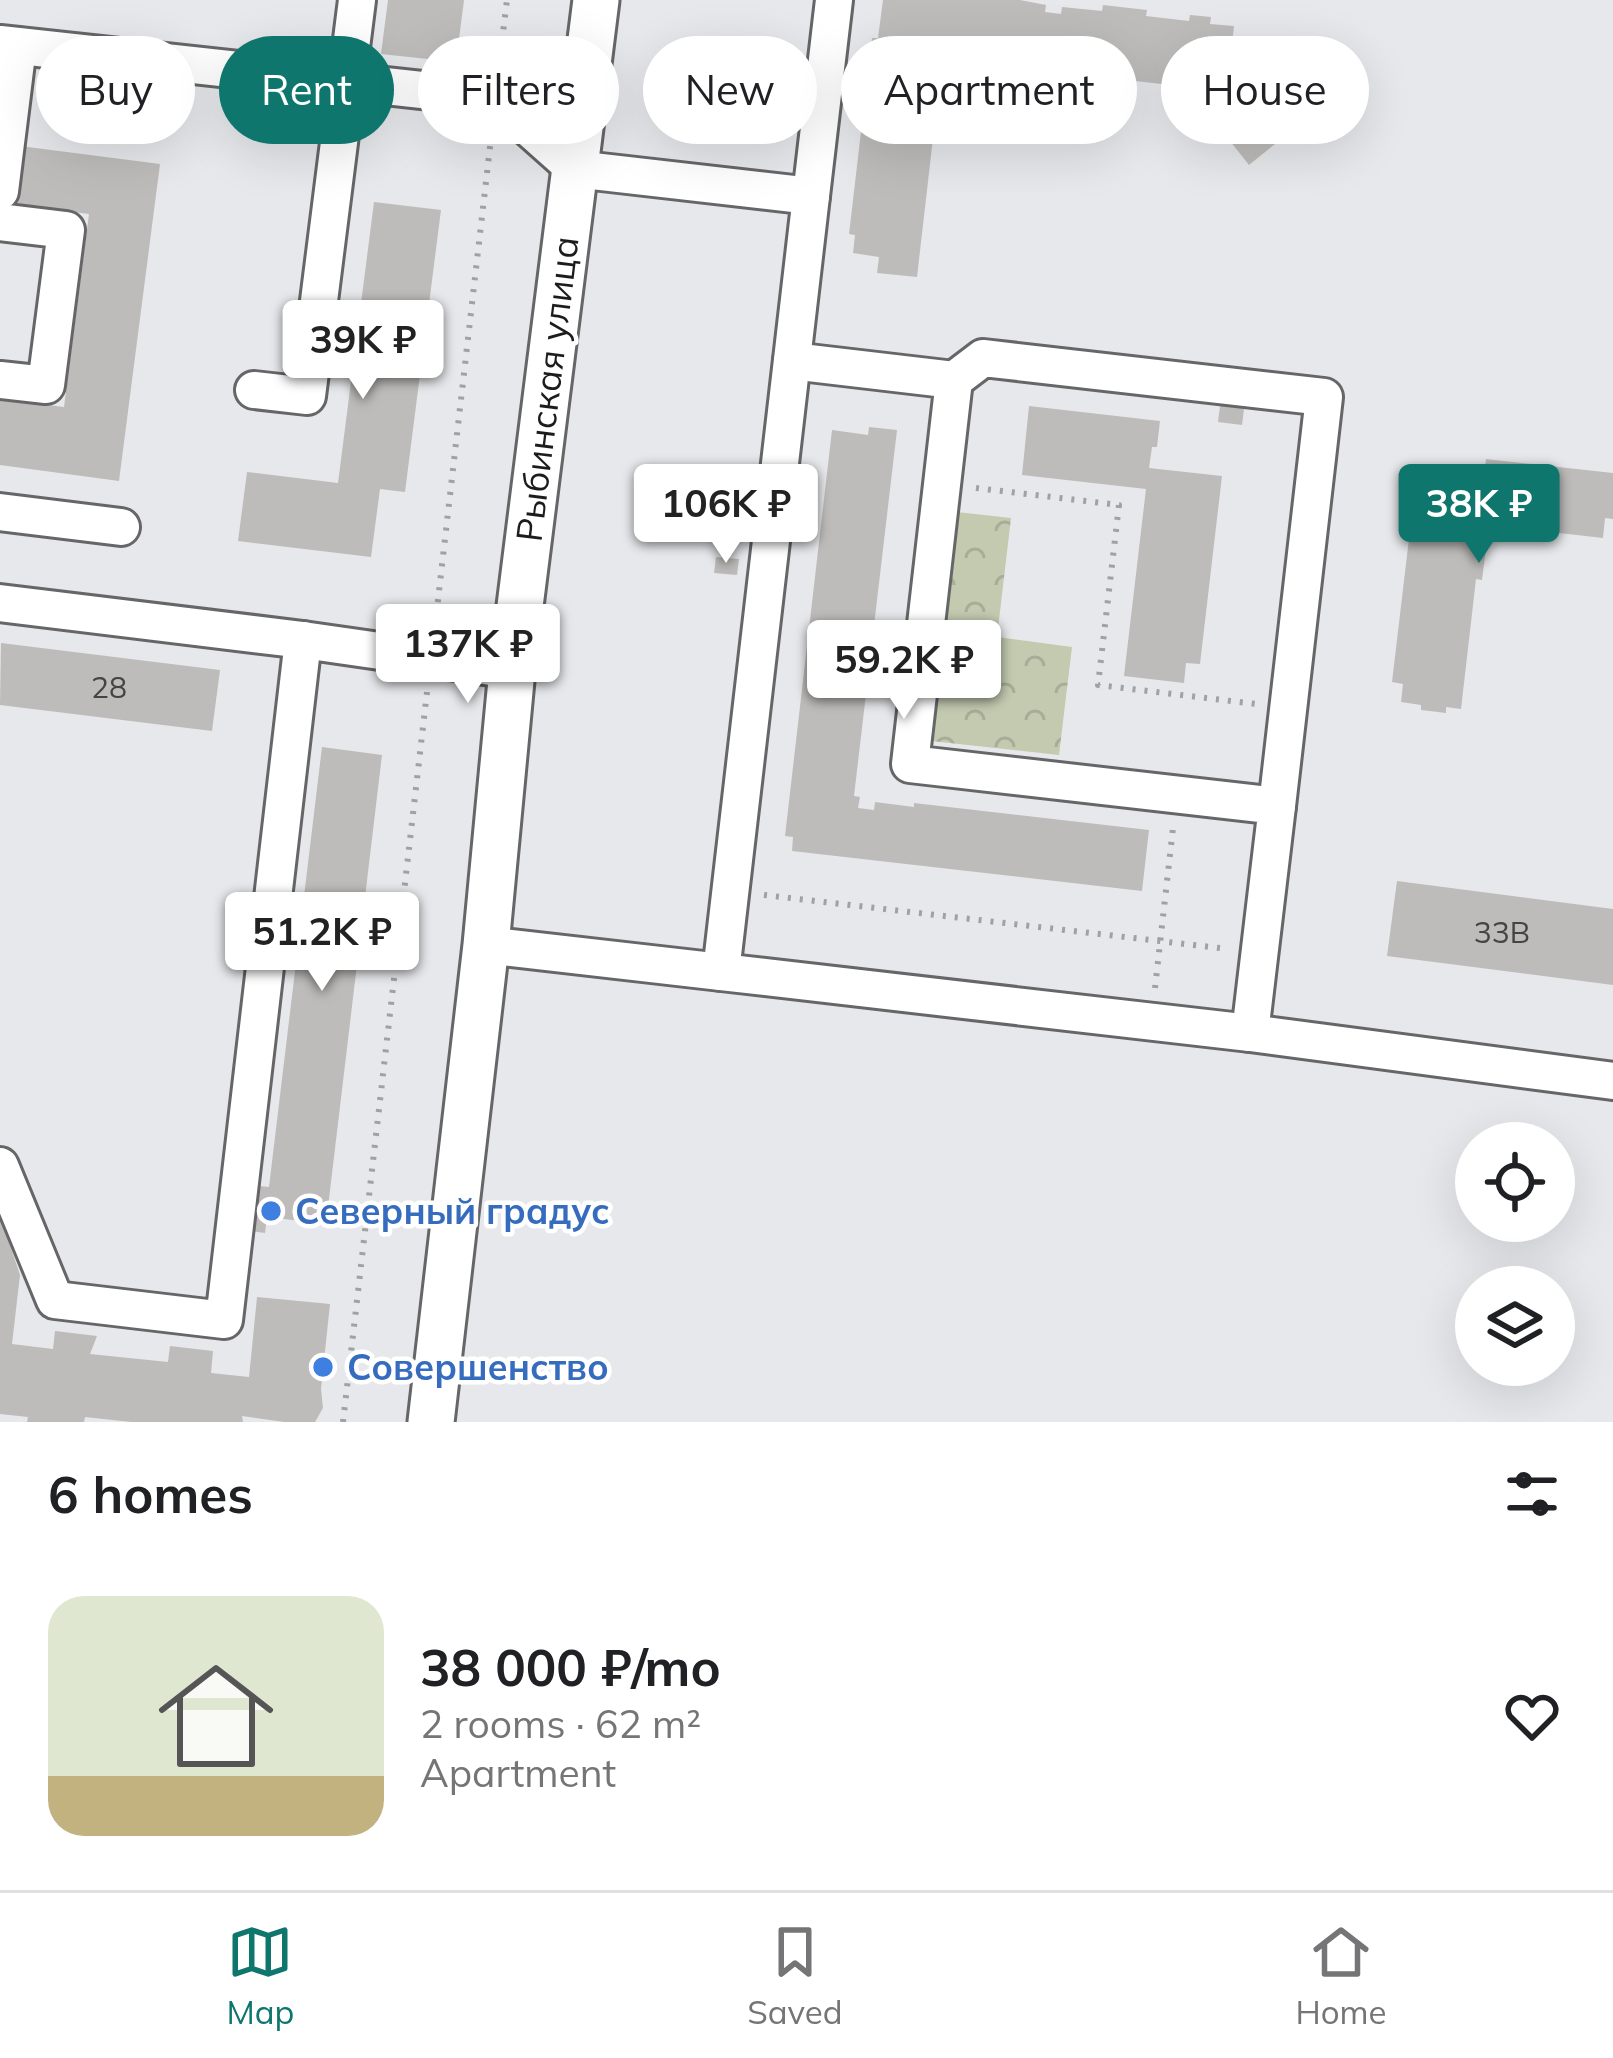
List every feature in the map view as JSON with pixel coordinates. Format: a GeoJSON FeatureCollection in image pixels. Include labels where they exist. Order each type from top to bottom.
{"type":"FeatureCollection","features":[{"type":"Feature","properties":{"kind":"main road","name":"Рыбинская улица"},"geometry":{"type":"LineString","coordinates":[[431,1422],[486,945],[512,670],[596,0]]}},
{"type":"Feature","properties":{"kind":"lane"},"geometry":{"type":"LineString","coordinates":[[352,36],[357,0]]}},
{"type":"Feature","properties":{"kind":"lane"},"geometry":{"type":"LineString","coordinates":[[722,972],[834,0]]}},
{"type":"Feature","properties":{"kind":"lane"},"geometry":{"type":"LineString","coordinates":[[0,191],[9,45],[219,68]]}},
{"type":"Feature","properties":{"kind":"lane"},"geometry":{"type":"LineString","coordinates":[[254,390],[307,396],[338,144]]}},
{"type":"Feature","properties":{"kind":"lane"},"geometry":{"type":"LineString","coordinates":[[547,144],[575,169],[811,196]]}},
{"type":"Feature","properties":{"kind":"lane"},"geometry":{"type":"LineString","coordinates":[[0,222],[65,230],[46,385],[0,380]]}},
{"type":"Feature","properties":{"kind":"lane"},"geometry":{"type":"LineString","coordinates":[[792,362],[954,380],[983,358],[1324,397],[1250,1033]]}},
{"type":"Feature","properties":{"kind":"lane"},"geometry":{"type":"LineString","coordinates":[[954,380],[910,764],[1277,806]]}},
{"type":"Feature","properties":{"kind":"lane"},"geometry":{"type":"LineString","coordinates":[[0,512],[121,526]]}},
{"type":"Feature","properties":{"kind":"lane"},"geometry":{"type":"LineString","coordinates":[[0,603],[512,670]]}},
{"type":"Feature","properties":{"kind":"lane"},"geometry":{"type":"LineString","coordinates":[[0,1166],[56,1300],[224,1320],[303,640]]}},
{"type":"Feature","properties":{"kind":"lane"},"geometry":{"type":"LineString","coordinates":[[486,945],[1250,1033],[1613,1081]]}},
{"type":"Feature","properties":{"kind":"path"},"geometry":{"type":"LineString","coordinates":[[503,36],[507,0]]}},
{"type":"Feature","properties":{"kind":"path"},"geometry":{"type":"LineString","coordinates":[[343,1422],[490,144]]}},
{"type":"Feature","properties":{"kind":"path"},"geometry":{"type":"LineString","coordinates":[[943,484],[1119,505],[1098,686],[1288,708]]}},
{"type":"Feature","properties":{"kind":"path"},"geometry":{"type":"LineString","coordinates":[[1151,1022],[1177,795]]}},
{"type":"Feature","properties":{"kind":"path"},"geometry":{"type":"LineString","coordinates":[[730,892],[1260,952]]}},
{"type":"Feature","properties":{"kind":"green space"},"geometry":{"type":"Polygon","coordinates":[[[948,511],[1011,518],[997,637],[1072,647],[1059,755],[922,740],[948,511]]]}},
{"type":"Feature","properties":{"kind":"building"},"geometry":{"type":"Polygon","coordinates":[[[388,0],[464,0],[459,36],[418,36],[418,58],[394,55],[394,36],[383,36],[388,0]]]}},
{"type":"Feature","properties":{"kind":"building"},"geometry":{"type":"Polygon","coordinates":[[[883,0],[1020,0],[1046,5],[1045,12],[1061,14],[1062,7],[1102,11],[1103,5],[1189,21],[1190,15],[1211,17],[1210,24],[1234,26],[1233,36],[1161,36],[1161,84],[1137,81],[1137,36],[878,36],[883,0]]]}},
{"type":"Feature","properties":{"kind":"building"},"geometry":{"type":"Polygon","coordinates":[[[860,144],[932,144],[917,277],[877,273],[879,257],[853,253],[855,235],[849,234],[860,144]]]}},
{"type":"Feature","properties":{"kind":"building"},"geometry":{"type":"Polygon","coordinates":[[[1232,144],[1275,144],[1249,165],[1232,144]]]}},
{"type":"Feature","properties":{"kind":"building"},"geometry":{"type":"Polygon","coordinates":[[[20,146],[160,164],[119,481],[0,465],[0,399],[64,407],[89,214],[13,204],[20,146]]]}},
{"type":"Feature","properties":{"kind":"building"},"geometry":{"type":"Polygon","coordinates":[[[374,202],[441,210],[405,492],[380,489],[371,557],[238,541],[247,472],[338,483],[374,202]]]}},
{"type":"Feature","properties":{"kind":"building"},"geometry":{"type":"Polygon","coordinates":[[[1221,398],[1245,401],[1242,425],[1218,422],[1221,398]]]}},
{"type":"Feature","properties":{"kind":"building"},"geometry":{"type":"Polygon","coordinates":[[[1029,406],[1160,421],[1149,468],[1222,476],[1200,664],[1186,663],[1184,683],[1124,676],[1146,489],[1022,475],[1029,406]]]}},
{"type":"Feature","properties":{"kind":"building"},"geometry":{"type":"Polygon","coordinates":[[[869,427],[897,430],[854,796],[860,797],[858,808],[874,810],[875,802],[914,807],[914,803],[1149,830],[1142,891],[792,851],[793,837],[785,836],[832,430],[868,435],[869,427]]]}},
{"type":"Feature","properties":{"kind":"building"},"geometry":{"type":"Polygon","coordinates":[[[1486,459],[1613,473],[1613,519],[1605,518],[1603,538],[1489,525],[1482,580],[1476,579],[1461,709],[1446,707],[1446,713],[1421,710],[1421,705],[1401,702],[1403,684],[1392,682],[1412,513],[1427,515],[1427,508],[1479,514],[1486,459]]]}},
{"type":"Feature","properties":{"kind":"building"},"geometry":{"type":"Polygon","coordinates":[[[716,557],[739,559],[737,575],[714,573],[716,557]]]}},
{"type":"Feature","properties":{"kind":"building"},"geometry":{"type":"Polygon","coordinates":[[[1,643],[220,670],[212,731],[0,705],[1,643]]]}},
{"type":"Feature","properties":{"kind":"building"},"geometry":{"type":"Polygon","coordinates":[[[322,747],[382,755],[326,1224],[267,1217],[265,1233],[242,1230],[248,1185],[269,1187],[322,747]]]}},
{"type":"Feature","properties":{"kind":"building"},"geometry":{"type":"Polygon","coordinates":[[[1397,881],[1613,909],[1613,985],[1387,956],[1397,881]]]}},
{"type":"Feature","properties":{"kind":"building"},"geometry":{"type":"Polygon","coordinates":[[[0,1215],[20,1275],[12,1344],[53,1349],[55,1331],[97,1336],[90,1354],[168,1362],[170,1346],[213,1351],[211,1373],[249,1377],[257,1297],[330,1304],[323,1408],[315,1422],[242,1416],[243,1422],[85,1417],[84,1422],[27,1422],[28,1417],[0,1414],[0,1215]]]}},
{"type":"Feature","properties":{"kind":"place","name":"Северный градус"},"geometry":{"type":"Point","coordinates":[271,1211]}},
{"type":"Feature","properties":{"kind":"place","name":"Совершенство"},"geometry":{"type":"Point","coordinates":[323,1367]}}]}
